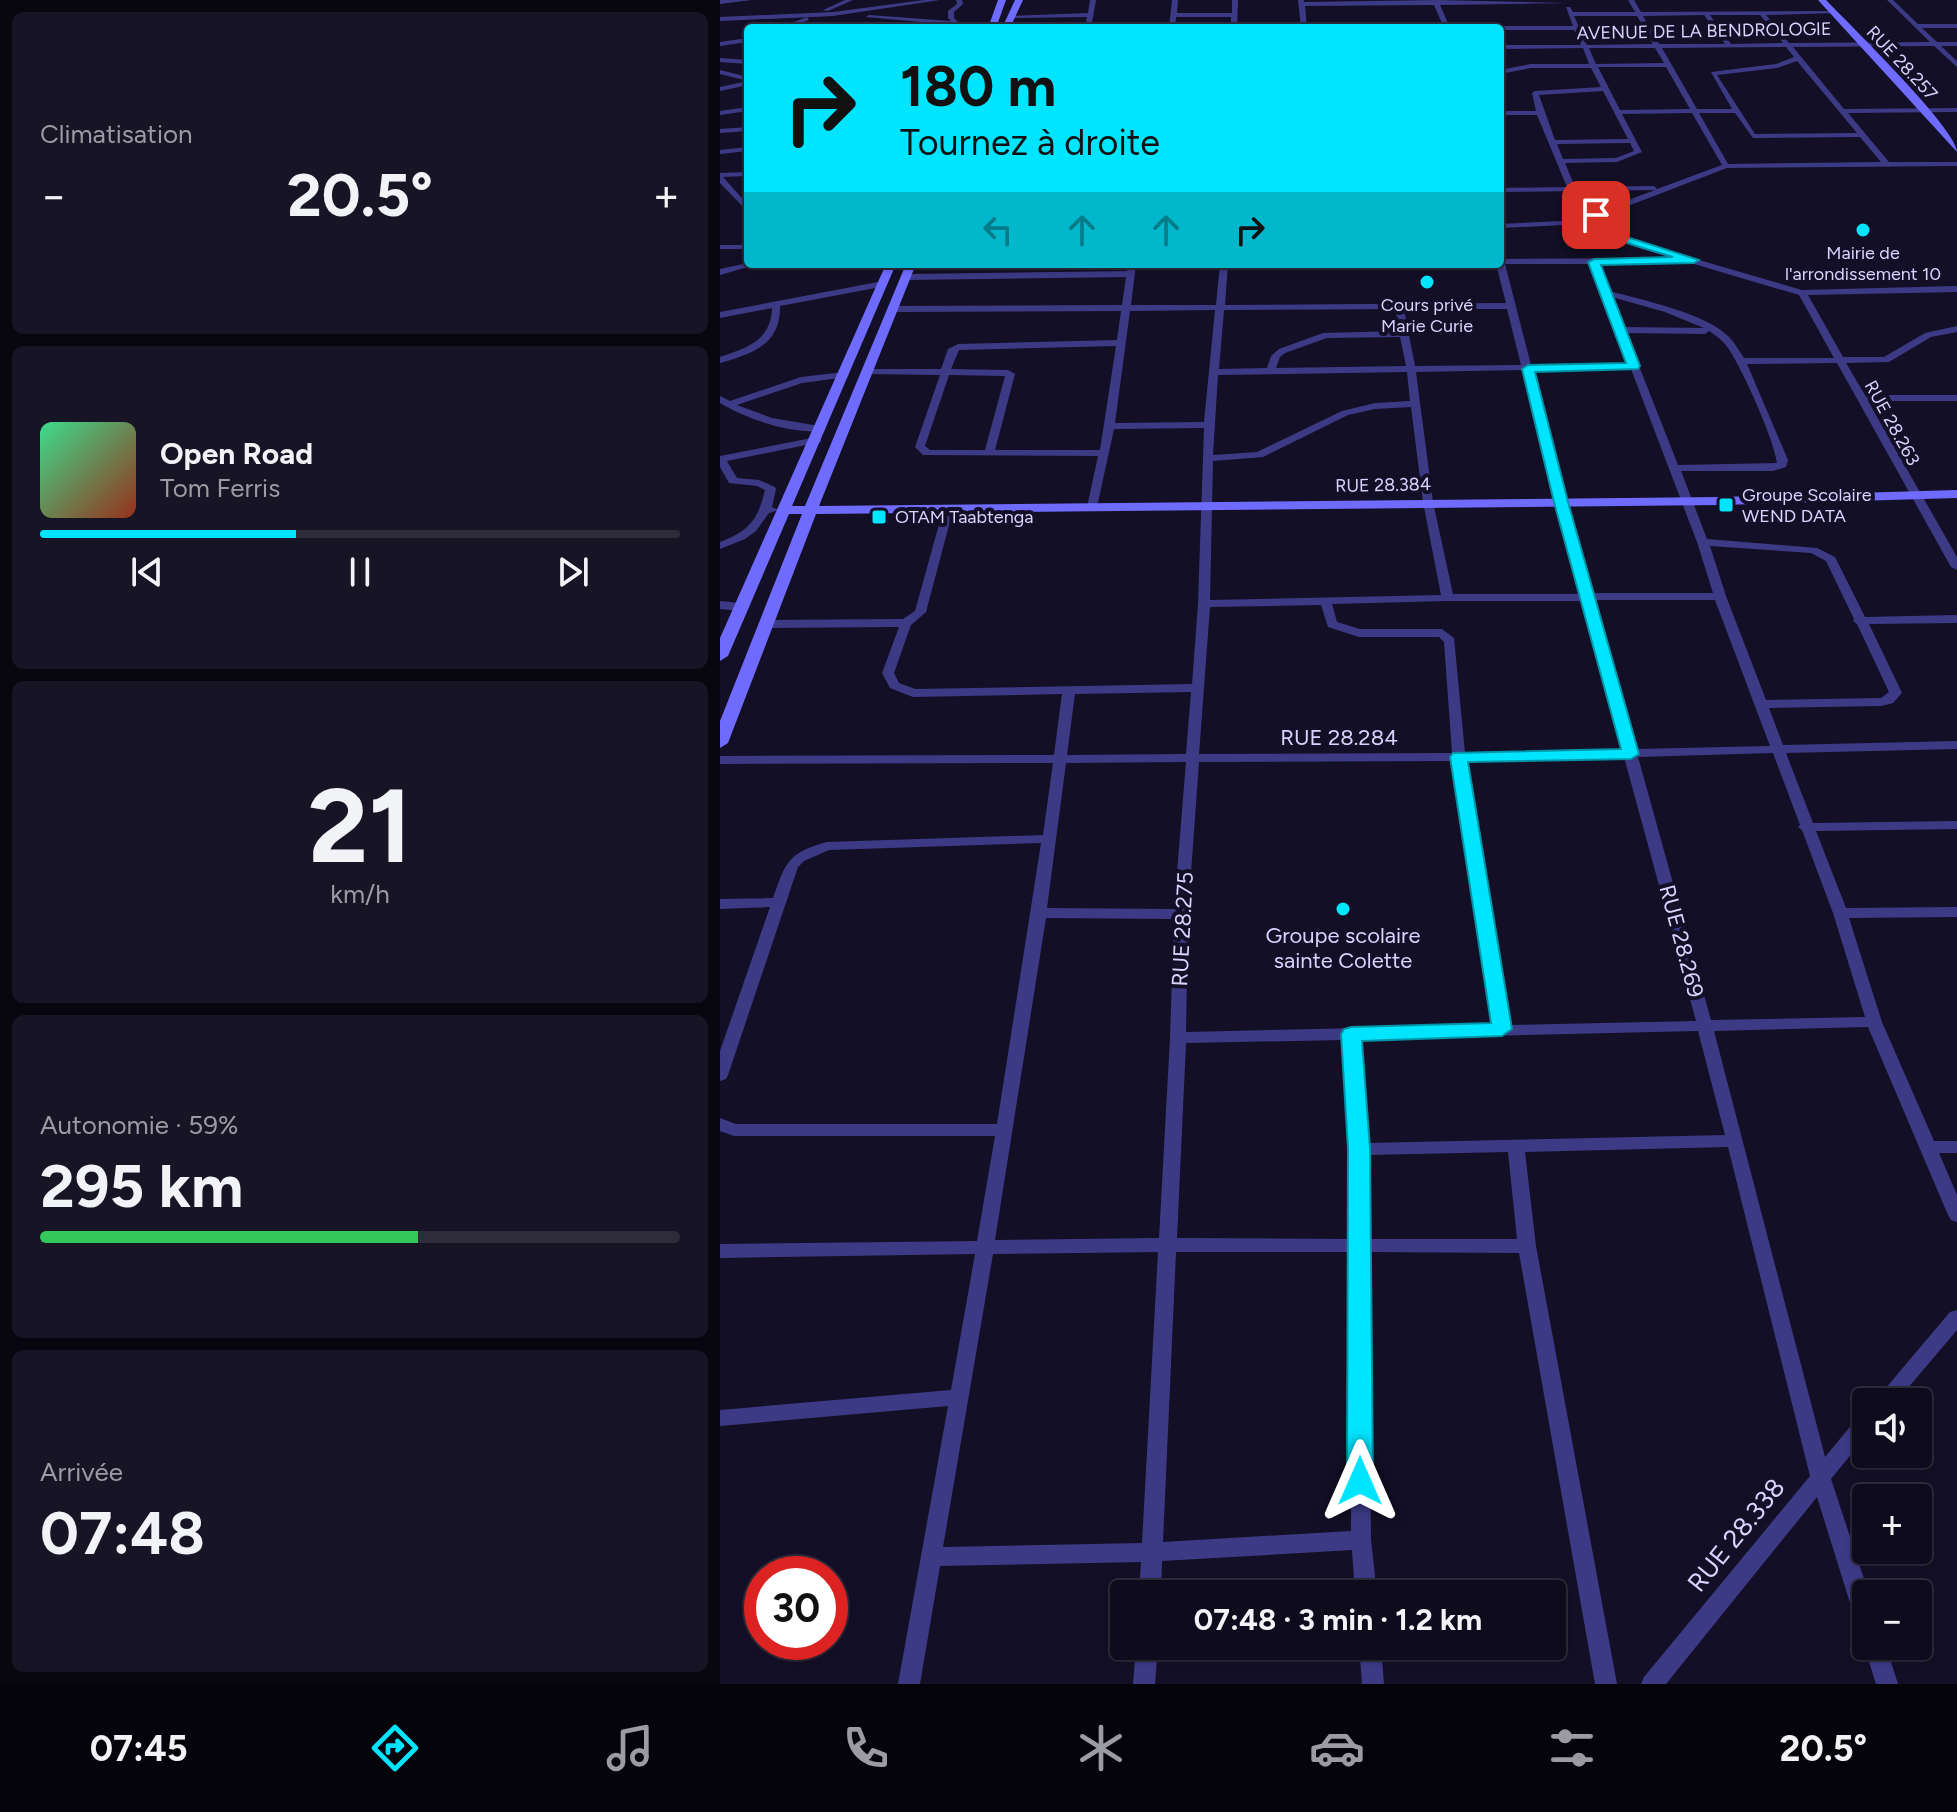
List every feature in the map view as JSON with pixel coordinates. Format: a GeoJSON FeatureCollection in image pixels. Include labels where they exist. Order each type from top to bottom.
{"type":"FeatureCollection","features":[{"type":"Feature","properties":{"kind":"main road"},"geometry":{"type":"LineString","coordinates":[[994,24],[1002,0]]}},
{"type":"Feature","properties":{"kind":"main road"},"geometry":{"type":"LineString","coordinates":[[1008,24],[1019,0]]}},
{"type":"Feature","properties":{"kind":"main road","name":"RUE 28.257"},"geometry":{"type":"LineString","coordinates":[[1822,0],[1926,111],[1957,149]]}},
{"type":"Feature","properties":{"kind":"main road"},"geometry":{"type":"LineString","coordinates":[[720,656],[889,268]]}},
{"type":"Feature","properties":{"kind":"main road"},"geometry":{"type":"LineString","coordinates":[[720,743],[764,624],[909,271]]}},
{"type":"Feature","properties":{"kind":"main road","name":"RUE 28.384"},"geometry":{"type":"LineString","coordinates":[[786,510],[1561,502],[1957,494]]}},
{"type":"Feature","properties":{"kind":"street"},"geometry":{"type":"LineString","coordinates":[[720,2],[749,0]]}},
{"type":"Feature","properties":{"kind":"street"},"geometry":{"type":"LineString","coordinates":[[797,24],[850,0]]}},
{"type":"Feature","properties":{"kind":"street"},"geometry":{"type":"LineString","coordinates":[[833,14],[937,0]]}},
{"type":"Feature","properties":{"kind":"street"},"geometry":{"type":"LineString","coordinates":[[720,11],[833,14],[953,23],[951,11],[960,4],[959,0]]}},
{"type":"Feature","properties":{"kind":"street"},"geometry":{"type":"LineString","coordinates":[[1089,24],[1093,0]]}},
{"type":"Feature","properties":{"kind":"street"},"geometry":{"type":"LineString","coordinates":[[1173,24],[1175,0]]}},
{"type":"Feature","properties":{"kind":"street"},"geometry":{"type":"LineString","coordinates":[[1234,24],[1235,0]]}},
{"type":"Feature","properties":{"kind":"street"},"geometry":{"type":"LineString","coordinates":[[1631,0],[1726,166]]}},
{"type":"Feature","properties":{"kind":"street"},"geometry":{"type":"LineString","coordinates":[[1890,0],[1956,64]]}},
{"type":"Feature","properties":{"kind":"street"},"geometry":{"type":"LineString","coordinates":[[1304,24],[1301,2],[1566,1],[1593,65],[1638,152],[1617,160],[1560,161]]}},
{"type":"Feature","properties":{"kind":"street"},"geometry":{"type":"LineString","coordinates":[[1436,2],[1445,24]]}},
{"type":"Feature","properties":{"kind":"street"},"geometry":{"type":"LineString","coordinates":[[881,18],[904,3]]}},
{"type":"Feature","properties":{"kind":"street"},"geometry":{"type":"LineString","coordinates":[[1491,3],[1499,24]]}},
{"type":"Feature","properties":{"kind":"street"},"geometry":{"type":"LineString","coordinates":[[1761,13],[1887,165]]}},
{"type":"Feature","properties":{"kind":"street"},"geometry":{"type":"LineString","coordinates":[[1571,14],[1833,13]]}},
{"type":"Feature","properties":{"kind":"street"},"geometry":{"type":"LineString","coordinates":[[720,21],[818,14]]}},
{"type":"Feature","properties":{"kind":"street"},"geometry":{"type":"LineString","coordinates":[[1706,14],[1729,45]]}},
{"type":"Feature","properties":{"kind":"street"},"geometry":{"type":"LineString","coordinates":[[1011,16],[1090,15]]}},
{"type":"Feature","properties":{"kind":"street"},"geometry":{"type":"LineString","coordinates":[[1174,15],[1235,15]]}},
{"type":"Feature","properties":{"kind":"street"},"geometry":{"type":"LineString","coordinates":[[1917,26],[1957,26]]}},
{"type":"Feature","properties":{"kind":"street"},"geometry":{"type":"LineString","coordinates":[[1504,28],[1578,28]]}},
{"type":"Feature","properties":{"kind":"street"},"geometry":{"type":"LineString","coordinates":[[720,44],[744,41]]}},
{"type":"Feature","properties":{"kind":"street","name":"AVENUE DE LA BENDROLOGIE"},"geometry":{"type":"LineString","coordinates":[[1504,47],[1957,44]]}},
{"type":"Feature","properties":{"kind":"street"},"geometry":{"type":"LineString","coordinates":[[1799,58],[1777,66],[1713,73],[1753,136],[1863,135]]}},
{"type":"Feature","properties":{"kind":"street"},"geometry":{"type":"LineString","coordinates":[[720,60],[744,62]]}},
{"type":"Feature","properties":{"kind":"street"},"geometry":{"type":"LineString","coordinates":[[1504,71],[1531,66],[1666,65]]}},
{"type":"Feature","properties":{"kind":"street"},"geometry":{"type":"LineString","coordinates":[[720,72],[744,80]]}},
{"type":"Feature","properties":{"kind":"street"},"geometry":{"type":"LineString","coordinates":[[720,89],[744,82]]}},
{"type":"Feature","properties":{"kind":"street"},"geometry":{"type":"LineString","coordinates":[[1572,189],[1540,113],[1537,92],[1607,89]]}},
{"type":"Feature","properties":{"kind":"street"},"geometry":{"type":"LineString","coordinates":[[720,113],[744,110]]}},
{"type":"Feature","properties":{"kind":"street"},"geometry":{"type":"LineString","coordinates":[[1842,111],[1957,110]]}},
{"type":"Feature","properties":{"kind":"street"},"geometry":{"type":"LineString","coordinates":[[1619,112],[1736,111]]}},
{"type":"Feature","properties":{"kind":"street"},"geometry":{"type":"LineString","coordinates":[[1504,113],[1540,113]]}},
{"type":"Feature","properties":{"kind":"street"},"geometry":{"type":"LineString","coordinates":[[744,129],[724,131],[724,151],[744,149]]}},
{"type":"Feature","properties":{"kind":"street"},"geometry":{"type":"LineString","coordinates":[[1552,142],[1633,141]]}},
{"type":"Feature","properties":{"kind":"street"},"geometry":{"type":"LineString","coordinates":[[1504,226],[1561,223],[1596,215],[1726,166],[1957,164]]}},
{"type":"Feature","properties":{"kind":"street"},"geometry":{"type":"LineString","coordinates":[[720,176],[744,174]]}},
{"type":"Feature","properties":{"kind":"street"},"geometry":{"type":"LineString","coordinates":[[720,176],[744,205]]}},
{"type":"Feature","properties":{"kind":"street"},"geometry":{"type":"LineString","coordinates":[[1504,190],[1666,188]]}},
{"type":"Feature","properties":{"kind":"street"},"geometry":{"type":"LineString","coordinates":[[1596,215],[1604,233]]}},
{"type":"Feature","properties":{"kind":"street"},"geometry":{"type":"LineString","coordinates":[[1561,223],[1802,293],[1957,289]]}},
{"type":"Feature","properties":{"kind":"street"},"geometry":{"type":"LineString","coordinates":[[720,250],[744,247]]}},
{"type":"Feature","properties":{"kind":"street"},"geometry":{"type":"LineString","coordinates":[[1504,263],[1694,260]]}},
{"type":"Feature","properties":{"kind":"street"},"geometry":{"type":"LineString","coordinates":[[1594,262],[1703,542],[1805,827],[1840,913],[1874,1022],[1957,1215]]}},
{"type":"Feature","properties":{"kind":"street"},"geometry":{"type":"LineString","coordinates":[[720,272],[744,266]]}},
{"type":"Feature","properties":{"kind":"street","name":"RUE 28.275"},"geometry":{"type":"LineString","coordinates":[[1151,1580],[1178,1038],[1181,914],[1204,604],[1209,425],[1217,372],[1224,268]]}},
{"type":"Feature","properties":{"kind":"street","name":"RUE 28.269"},"geometry":{"type":"LineString","coordinates":[[1501,268],[1561,502],[1705,1026],[1820,1475],[1854,1580]]}},
{"type":"Feature","properties":{"kind":"street"},"geometry":{"type":"LineString","coordinates":[[909,271],[1131,269],[1110,426],[1092,507]]}},
{"type":"Feature","properties":{"kind":"street"},"geometry":{"type":"LineString","coordinates":[[720,315],[883,284]]}},
{"type":"Feature","properties":{"kind":"street"},"geometry":{"type":"LineString","coordinates":[[1605,292],[1666,310],[1725,338],[1739,361],[1783,460],[1782,465],[1773,468],[1673,468]]}},
{"type":"Feature","properties":{"kind":"street","name":"RUE 28.263"},"geometry":{"type":"LineString","coordinates":[[1802,293],[1957,567]]}},
{"type":"Feature","properties":{"kind":"street"},"geometry":{"type":"LineString","coordinates":[[720,360],[758,347],[776,320],[776,306]]}},
{"type":"Feature","properties":{"kind":"street"},"geometry":{"type":"LineString","coordinates":[[892,309],[1512,306]]}},
{"type":"Feature","properties":{"kind":"street"},"geometry":{"type":"LineString","coordinates":[[1399,307],[1411,369],[1428,502],[1448,598]]}},
{"type":"Feature","properties":{"kind":"street"},"geometry":{"type":"LineString","coordinates":[[1739,361],[1886,360],[1928,335],[1957,329]]}},
{"type":"Feature","properties":{"kind":"street"},"geometry":{"type":"LineString","coordinates":[[1620,330],[1713,331]]}},
{"type":"Feature","properties":{"kind":"street"},"geometry":{"type":"LineString","coordinates":[[1271,370],[1276,356],[1282,351],[1326,335],[1403,334]]}},
{"type":"Feature","properties":{"kind":"street"},"geometry":{"type":"LineString","coordinates":[[1104,453],[927,453],[920,447],[953,349],[1120,343]]}},
{"type":"Feature","properties":{"kind":"street"},"geometry":{"type":"LineString","coordinates":[[720,360],[728,365],[720,371]]}},
{"type":"Feature","properties":{"kind":"street"},"geometry":{"type":"LineString","coordinates":[[1217,372],[1634,366]]}},
{"type":"Feature","properties":{"kind":"street"},"geometry":{"type":"LineString","coordinates":[[867,371],[946,370],[1010,374],[989,453]]}},
{"type":"Feature","properties":{"kind":"street"},"geometry":{"type":"LineString","coordinates":[[720,415],[729,404],[786,384],[844,375]]}},
{"type":"Feature","properties":{"kind":"street"},"geometry":{"type":"LineString","coordinates":[[1861,398],[1957,398]]}},
{"type":"Feature","properties":{"kind":"street"},"geometry":{"type":"LineString","coordinates":[[729,404],[783,425],[819,434]]}},
{"type":"Feature","properties":{"kind":"street"},"geometry":{"type":"LineString","coordinates":[[1208,458],[1259,455],[1345,413],[1375,406],[1415,404]]}},
{"type":"Feature","properties":{"kind":"street"},"geometry":{"type":"LineString","coordinates":[[1110,426],[1209,425]]}},
{"type":"Feature","properties":{"kind":"street"},"geometry":{"type":"LineString","coordinates":[[720,546],[747,536],[757,526],[766,510],[771,489],[759,483],[733,481],[721,459],[819,434]]}},
{"type":"Feature","properties":{"kind":"street"},"geometry":{"type":"LineString","coordinates":[[766,510],[786,510]]}},
{"type":"Feature","properties":{"kind":"street"},"geometry":{"type":"LineString","coordinates":[[948,510],[920,612],[906,623],[888,673],[894,685],[913,693],[1197,688]]}},
{"type":"Feature","properties":{"kind":"street"},"geometry":{"type":"LineString","coordinates":[[1703,542],[1825,553],[1831,559],[1896,693],[1881,702],[1760,704]]}},
{"type":"Feature","properties":{"kind":"street"},"geometry":{"type":"LineString","coordinates":[[1204,604],[1720,596]]}},
{"type":"Feature","properties":{"kind":"street"},"geometry":{"type":"LineString","coordinates":[[1326,603],[1332,624],[1348,631],[1430,633],[1446,636],[1450,641],[1459,757],[1502,1029]]}},
{"type":"Feature","properties":{"kind":"street"},"geometry":{"type":"LineString","coordinates":[[720,605],[742,607]]}},
{"type":"Feature","properties":{"kind":"street"},"geometry":{"type":"LineString","coordinates":[[1859,621],[1957,619]]}},
{"type":"Feature","properties":{"kind":"street"},"geometry":{"type":"LineString","coordinates":[[764,624],[906,623]]}},
{"type":"Feature","properties":{"kind":"street"},"geometry":{"type":"LineString","coordinates":[[909,1684],[985,1248],[1039,913],[1069,690]]}},
{"type":"Feature","properties":{"kind":"street","name":"RUE 28.284"},"geometry":{"type":"LineString","coordinates":[[720,760],[1459,757],[1957,745]]}},
{"type":"Feature","properties":{"kind":"street"},"geometry":{"type":"LineString","coordinates":[[1805,827],[1957,825]]}},
{"type":"Feature","properties":{"kind":"street"},"geometry":{"type":"LineString","coordinates":[[720,1075],[776,902],[791,866],[799,858],[827,846],[1048,839]]}},
{"type":"Feature","properties":{"kind":"street"},"geometry":{"type":"LineString","coordinates":[[720,904],[776,902]]}},
{"type":"Feature","properties":{"kind":"street"},"geometry":{"type":"LineString","coordinates":[[1840,913],[1957,912]]}},
{"type":"Feature","properties":{"kind":"street"},"geometry":{"type":"LineString","coordinates":[[1039,913],[1181,914]]}},
{"type":"Feature","properties":{"kind":"street"},"geometry":{"type":"LineString","coordinates":[[1178,1038],[1874,1022]]}},
{"type":"Feature","properties":{"kind":"street"},"geometry":{"type":"LineString","coordinates":[[1351,1034],[1359,1149],[1357,1247],[1361,1540],[1365,1580]]}},
{"type":"Feature","properties":{"kind":"street"},"geometry":{"type":"LineString","coordinates":[[720,1124],[734,1130],[1002,1130]]}},
{"type":"Feature","properties":{"kind":"street"},"geometry":{"type":"LineString","coordinates":[[1359,1149],[1735,1141]]}},
{"type":"Feature","properties":{"kind":"street"},"geometry":{"type":"LineString","coordinates":[[1516,1147],[1527,1246],[1606,1684]]}},
{"type":"Feature","properties":{"kind":"street"},"geometry":{"type":"LineString","coordinates":[[1929,1147],[1957,1147]]}},
{"type":"Feature","properties":{"kind":"street"},"geometry":{"type":"LineString","coordinates":[[720,1251],[1167,1245],[1527,1246]]}},
{"type":"Feature","properties":{"kind":"street"},"geometry":{"type":"LineString","coordinates":[[1896,1388],[1957,1317]]}},
{"type":"Feature","properties":{"kind":"street"},"geometry":{"type":"LineString","coordinates":[[720,1418],[959,1397]]}},
{"type":"Feature","properties":{"kind":"street","name":"RUE 28.338"},"geometry":{"type":"LineString","coordinates":[[1652,1684],[1852,1438]]}},
{"type":"Feature","properties":{"kind":"street"},"geometry":{"type":"LineString","coordinates":[[931,1557],[1153,1552],[1361,1540]]}},
{"type":"Feature","properties":{"kind":"street"},"geometry":{"type":"LineString","coordinates":[[1144,1684],[1146,1660]]}},
{"type":"Feature","properties":{"kind":"street"},"geometry":{"type":"LineString","coordinates":[[1371,1660],[1373,1684]]}},
{"type":"Feature","properties":{"kind":"street"},"geometry":{"type":"LineString","coordinates":[[1879,1660],[1887,1684]]}},
{"type":"Feature","properties":{"kind":"place","name":"Mairie de l'arrondissement 10"},"geometry":{"type":"Point","coordinates":[1863,230]}},
{"type":"Feature","properties":{"kind":"place","name":"Cours privé Marie Curie"},"geometry":{"type":"Point","coordinates":[1427,282]}},
{"type":"Feature","properties":{"kind":"place","name":"Groupe Scolaire WEND DATA"},"geometry":{"type":"Point","coordinates":[1726,505]}},
{"type":"Feature","properties":{"kind":"place","name":"OTAM Taabtenga"},"geometry":{"type":"Point","coordinates":[879,517]}},
{"type":"Feature","properties":{"kind":"place","name":"Groupe scolaire sainte Colette"},"geometry":{"type":"Point","coordinates":[1343,909]}},
{"type":"Feature","properties":{"kind":"route"},"geometry":{"type":"LineString","coordinates":[[1360,1481],[1359,1149],[1351,1034],[1502,1029],[1459,757],[1631,754],[1561,502],[1528,369],[1634,366],[1594,262],[1694,260],[1604,233],[1596,215]]}}]}
